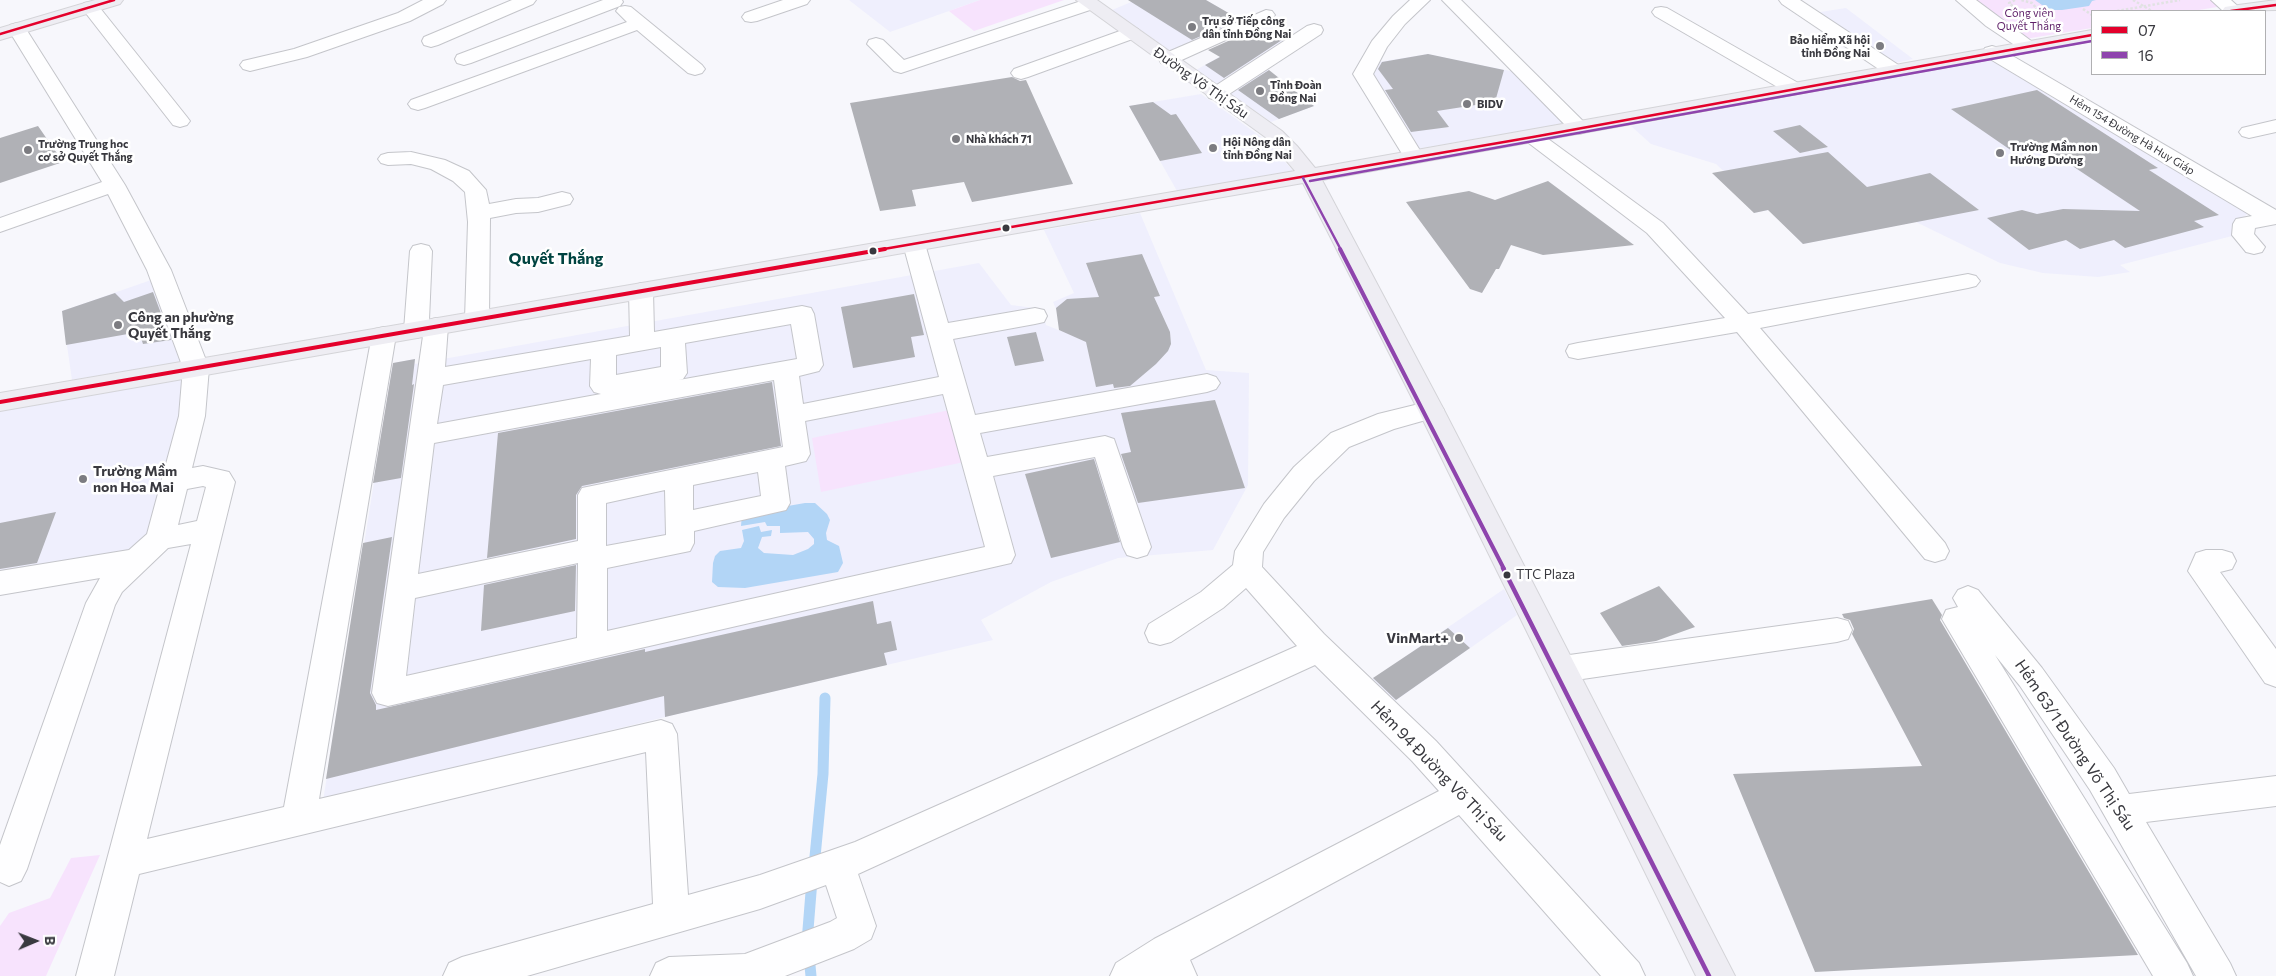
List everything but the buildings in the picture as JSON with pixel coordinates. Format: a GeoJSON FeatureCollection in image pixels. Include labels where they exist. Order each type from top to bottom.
{"type":"FeatureCollection","features":[{"type":"Feature","properties":{"kind":"main road"},"geometry":{"type":"LineString","coordinates":[[8,31],[114,0]]}},
{"type":"Feature","properties":{"kind":"main road","name":"Đường Võ Thị Sáu"},"geometry":{"type":"LineString","coordinates":[[1088,2],[1282,142],[1309,176],[1431,410],[1716,976]]}},
{"type":"Feature","properties":{"kind":"main road"},"geometry":{"type":"LineString","coordinates":[[2240,10],[2276,5]]}},
{"type":"Feature","properties":{"kind":"main road"},"geometry":{"type":"LineString","coordinates":[[0,402],[1309,176],[2091,35]]}},
{"type":"Feature","properties":{"kind":"street"},"geometry":{"type":"LineString","coordinates":[[250,65],[300,53],[404,17],[437,0]]}},
{"type":"Feature","properties":{"kind":"street"},"geometry":{"type":"LineString","coordinates":[[431,41],[527,0]]}},
{"type":"Feature","properties":{"kind":"street"},"geometry":{"type":"LineString","coordinates":[[751,17],[802,0]]}},
{"type":"Feature","properties":{"kind":"street"},"geometry":{"type":"LineString","coordinates":[[1414,157],[1363,74],[1379,45],[1399,20],[1421,0]]}},
{"type":"Feature","properties":{"kind":"street"},"geometry":{"type":"LineString","coordinates":[[1451,0],[1578,128]]}},
{"type":"Feature","properties":{"kind":"street"},"geometry":{"type":"LineString","coordinates":[[1788,0],[1893,70]]}},
{"type":"Feature","properties":{"kind":"street"},"geometry":{"type":"LineString","coordinates":[[1966,0],[1974,10],[2029,46]]}},
{"type":"Feature","properties":{"kind":"street"},"geometry":{"type":"LineString","coordinates":[[2220,0],[2232,10]]}},
{"type":"Feature","properties":{"kind":"street"},"geometry":{"type":"LineString","coordinates":[[464,59],[613,1],[695,69]]}},
{"type":"Feature","properties":{"kind":"street"},"geometry":{"type":"LineString","coordinates":[[876,44],[901,67],[1088,2]]}},
{"type":"Feature","properties":{"kind":"street"},"geometry":{"type":"LineString","coordinates":[[90,7],[180,121]]}},
{"type":"Feature","properties":{"kind":"street"},"geometry":{"type":"LineString","coordinates":[[1661,12],[1793,88]]}},
{"type":"Feature","properties":{"kind":"street"},"geometry":{"type":"LineString","coordinates":[[1168,60],[1266,16]]}},
{"type":"Feature","properties":{"kind":"street"},"geometry":{"type":"LineString","coordinates":[[418,104],[640,23]]}},
{"type":"Feature","properties":{"kind":"street"},"geometry":{"type":"LineString","coordinates":[[1216,94],[1314,30]]}},
{"type":"Feature","properties":{"kind":"street"},"geometry":{"type":"LineString","coordinates":[[8,31],[114,185],[159,270],[196,368],[192,416],[160,539],[112,584],[101,603],[9,869]]}},
{"type":"Feature","properties":{"kind":"street"},"geometry":{"type":"LineString","coordinates":[[1021,73],[1131,33]]}},
{"type":"Feature","properties":{"kind":"street","name":"Hẻm 154 Đường Hà Huy Giáp"},"geometry":{"type":"LineString","coordinates":[[1992,52],[2274,218]]}},
{"type":"Feature","properties":{"kind":"street"},"geometry":{"type":"LineString","coordinates":[[2249,132],[2276,126]]}},
{"type":"Feature","properties":{"kind":"street"},"geometry":{"type":"LineString","coordinates":[[1533,136],[1655,228],[1743,323],[1935,551]]}},
{"type":"Feature","properties":{"kind":"street"},"geometry":{"type":"LineString","coordinates":[[388,159],[422,160],[453,171],[468,181],[475,190],[479,213],[477,319]]}},
{"type":"Feature","properties":{"kind":"street"},"geometry":{"type":"LineString","coordinates":[[0,225],[114,185]]}},
{"type":"Feature","properties":{"kind":"street"},"geometry":{"type":"LineString","coordinates":[[479,213],[516,206],[538,205],[562,199]]}},
{"type":"Feature","properties":{"kind":"street","name":"Hẻm 154 Đường Hà Huy Giáp"},"geometry":{"type":"LineString","coordinates":[[2254,247],[2243,235],[2244,224],[2274,218]]}},
{"type":"Feature","properties":{"kind":"street"},"geometry":{"type":"LineString","coordinates":[[421,252],[431,378],[388,693],[1001,555],[914,244]]}},
{"type":"Feature","properties":{"kind":"street"},"geometry":{"type":"LineString","coordinates":[[1578,351],[1743,323],[1968,281]]}},
{"type":"Feature","properties":{"kind":"street"},"geometry":{"type":"LineString","coordinates":[[641,291],[642,342]]}},
{"type":"Feature","properties":{"kind":"street"},"geometry":{"type":"LineString","coordinates":[[422,436],[640,388],[810,364],[802,314],[431,378]]}},
{"type":"Feature","properties":{"kind":"street"},"geometry":{"type":"LineString","coordinates":[[939,333],[1035,316]]}},
{"type":"Feature","properties":{"kind":"street"},"geometry":{"type":"LineString","coordinates":[[298,820],[384,335]]}},
{"type":"Feature","properties":{"kind":"street"},"geometry":{"type":"LineString","coordinates":[[604,348],[603,386],[640,388],[674,373],[673,336]]}},
{"type":"Feature","properties":{"kind":"street"},"geometry":{"type":"LineString","coordinates":[[592,647],[592,495],[797,454],[785,369]]}},
{"type":"Feature","properties":{"kind":"street"},"geometry":{"type":"LineString","coordinates":[[791,416],[953,383]]}},
{"type":"Feature","properties":{"kind":"street"},"geometry":{"type":"LineString","coordinates":[[965,426],[1207,383]]}},
{"type":"Feature","properties":{"kind":"street"},"geometry":{"type":"LineString","coordinates":[[1160,633],[1212,600],[1247,570],[1249,551],[1274,511],[1304,474],[1340,440],[1387,420],[1431,410]]}},
{"type":"Feature","properties":{"kind":"street"},"geometry":{"type":"LineString","coordinates":[[977,469],[1105,446],[1137,547]]}},
{"type":"Feature","properties":{"kind":"street"},"geometry":{"type":"LineString","coordinates":[[680,524],[776,503],[770,460]]}},
{"type":"Feature","properties":{"kind":"street"},"geometry":{"type":"LineString","coordinates":[[95,976],[221,482],[218,479],[203,476],[176,481]]}},
{"type":"Feature","properties":{"kind":"street"},"geometry":{"type":"LineString","coordinates":[[402,589],[592,554],[680,543],[679,478]]}},
{"type":"Feature","properties":{"kind":"street"},"geometry":{"type":"LineString","coordinates":[[160,539],[209,530]]}},
{"type":"Feature","properties":{"kind":"street"},"geometry":{"type":"LineString","coordinates":[[0,583],[138,560]]}},
{"type":"Feature","properties":{"kind":"street"},"geometry":{"type":"LineString","coordinates":[[2222,561],[2206,561],[2203,571],[2276,674]]}},
{"type":"Feature","properties":{"kind":"street","name":"Hẻm 94 Đường Võ Thị Sáu"},"geometry":{"type":"LineString","coordinates":[[1247,570],[1320,649],[1424,751],[1626,976]]}},
{"type":"Feature","properties":{"kind":"street","name":"Hẻm 63/1 Đường Võ Thị Sáu"},"geometry":{"type":"LineString","coordinates":[[2174,976],[1963,608],[2031,677],[2122,810],[2217,976]]}},
{"type":"Feature","properties":{"kind":"street"},"geometry":{"type":"LineString","coordinates":[[1562,670],[1837,630]]}},
{"type":"Feature","properties":{"kind":"street"},"geometry":{"type":"LineString","coordinates":[[462,976],[760,892],[850,861],[1320,649]]}},
{"type":"Feature","properties":{"kind":"street"},"geometry":{"type":"LineString","coordinates":[[124,861],[661,734],[672,917]]}},
{"type":"Feature","properties":{"kind":"street"},"geometry":{"type":"LineString","coordinates":[[2122,810],[2276,792]]}},
{"type":"Feature","properties":{"kind":"street"},"geometry":{"type":"LineString","coordinates":[[1129,976],[1173,964],[1464,795]]}},
{"type":"Feature","properties":{"kind":"street"},"geometry":{"type":"LineString","coordinates":[[669,976],[744,973],[841,936],[858,926],[850,861]]}},
{"type":"Feature","properties":{"kind":"path"},"geometry":{"type":"LineString","coordinates":[[2014,0],[2009,1],[2010,5],[2016,9],[2033,12],[2049,23]]}},
{"type":"Feature","properties":{"kind":"path"},"geometry":{"type":"LineString","coordinates":[[2021,0],[2035,5],[2037,9],[2033,12]]}},
{"type":"Feature","properties":{"kind":"path"},"geometry":{"type":"LineString","coordinates":[[2133,0],[2150,10]]}},
{"type":"Feature","properties":{"kind":"path"},"geometry":{"type":"LineString","coordinates":[[2122,10],[2180,0]]}},
{"type":"Feature","properties":{"kind":"path"},"geometry":{"type":"LineString","coordinates":[[2082,9],[2091,14]]}},
{"type":"Feature","properties":{"kind":"shaded area"},"geometry":{"type":"Polygon","coordinates":[[[849,0],[980,0],[890,32],[849,0]]]}},
{"type":"Feature","properties":{"kind":"shaded area"},"geometry":{"type":"Polygon","coordinates":[[[1136,0],[1206,0],[1242,21],[1173,53],[1112,10],[1136,0]]]}},
{"type":"Feature","properties":{"kind":"shaded area","name":"Bảo hiểm Xã hội tỉnh Đồng Nai"},"geometry":{"type":"Polygon","coordinates":[[[1846,8],[1913,59],[1891,64],[1814,13],[1846,8]]]}},
{"type":"Feature","properties":{"kind":"shaded area","name":"Tỉnh Đoàn Đồng Nai"},"geometry":{"type":"Polygon","coordinates":[[[1267,30],[1292,41],[1259,63],[1314,106],[1271,122],[1196,70],[1267,30]]]}},
{"type":"Feature","properties":{"kind":"shaded area","name":"BIDV"},"geometry":{"type":"Polygon","coordinates":[[[1428,54],[1515,72],[1566,123],[1417,149],[1371,73],[1378,62],[1428,54]]]}},
{"type":"Feature","properties":{"kind":"shaded area","name":"Trường Mầm non Hướng Dương"},"geometry":{"type":"Polygon","coordinates":[[[1997,59],[2252,210],[2238,222],[2236,235],[2120,265],[2130,272],[2098,277],[2043,273],[2000,263],[1916,222],[1803,244],[1769,210],[1754,213],[1734,181],[1716,164],[1651,144],[1631,126],[1997,59]]]}},
{"type":"Feature","properties":{"kind":"shaded area","name":"Hội Nông dân tỉnh Đồng Nai"},"geometry":{"type":"Polygon","coordinates":[[[1201,94],[1267,141],[1293,171],[1177,191],[1129,106],[1201,94]]]}},
{"type":"Feature","properties":{"kind":"shaded area"},"geometry":{"type":"Polygon","coordinates":[[[1140,213],[1206,370],[1249,373],[1248,485],[1213,550],[1118,558],[1051,582],[981,620],[993,640],[665,717],[323,801],[393,363],[415,359],[415,364],[979,263],[1011,305],[1042,309],[1046,325],[1061,331],[1070,323],[1060,318],[1053,302],[1074,293],[1044,230],[1140,213]]]}},
{"type":"Feature","properties":{"kind":"shaded area","name":"Công an phường Quyết Thắng"},"geometry":{"type":"Polygon","coordinates":[[[154,279],[185,361],[72,380],[62,311],[154,279]]]}},
{"type":"Feature","properties":{"kind":"shaded area","name":"Trường Mầm non Hoa Mai"},"geometry":{"type":"Polygon","coordinates":[[[185,379],[181,419],[149,539],[133,553],[0,576],[0,410],[185,379]]]}},
{"type":"Feature","properties":{"kind":"shaded area","name":"VinMart+"},"geometry":{"type":"Polygon","coordinates":[[[1504,589],[1517,615],[1391,704],[1368,682],[1504,589]]]}},
{"type":"Feature","properties":{"kind":"green space"},"geometry":{"type":"Polygon","coordinates":[[[980,0],[1064,0],[974,31],[949,11],[980,0]]]}},
{"type":"Feature","properties":{"kind":"green space","name":"Công viên Quyết Thắng"},"geometry":{"type":"Polygon","coordinates":[[[1970,0],[2215,0],[2223,6],[2199,10],[2091,10],[2091,28],[2025,39],[1970,0]]]}},
{"type":"Feature","properties":{"kind":"green space"},"geometry":{"type":"Polygon","coordinates":[[[955,409],[969,461],[821,492],[812,438],[955,409]]]}},
{"type":"Feature","properties":{"kind":"green space"},"geometry":{"type":"Polygon","coordinates":[[[100,855],[46,976],[0,976],[0,926],[9,913],[50,898],[71,858],[100,855]]]}},
{"type":"Feature","properties":{"kind":"water"},"geometry":{"type":"Polygon","coordinates":[[[2035,0],[2096,0],[2092,1],[2089,6],[2049,10],[2035,0]]]}},
{"type":"Feature","properties":{"kind":"water"},"geometry":{"type":"Polygon","coordinates":[[[815,503],[827,514],[830,520],[826,533],[827,540],[839,546],[843,563],[838,572],[745,588],[718,587],[712,582],[715,556],[720,551],[741,548],[744,541],[742,530],[759,526],[761,532],[772,530],[771,536],[762,537],[758,548],[764,553],[793,555],[808,549],[814,544],[814,539],[808,532],[780,533],[780,526],[767,526],[765,522],[741,526],[742,514],[815,503]]]}},
{"type":"Feature","properties":{"kind":"waterway"},"geometry":{"type":"LineString","coordinates":[[814,867],[823,774],[825,698]]}},
{"type":"Feature","properties":{"kind":"waterway"},"geometry":{"type":"LineString","coordinates":[[807,942],[812,880]]}},
{"type":"Feature","properties":{"kind":"waterway"},"geometry":{"type":"LineString","coordinates":[[809,955],[811,976]]}},
{"type":"Feature","properties":{"kind":"transit line","name":"07"},"geometry":{"type":"LineString","coordinates":[[0,34],[114,0]]}},
{"type":"Feature","properties":{"kind":"transit line","name":"07"},"geometry":{"type":"LineString","coordinates":[[2238,10],[2276,5]]}},
{"type":"Feature","properties":{"kind":"transit line","name":"07"},"geometry":{"type":"LineString","coordinates":[[0,402],[1533,137],[2091,35]]}},
{"type":"Feature","properties":{"kind":"transit line","name":"16"},"geometry":{"type":"LineString","coordinates":[[1310,181],[2091,41]]}},
{"type":"Feature","properties":{"kind":"transit line","name":"16"},"geometry":{"type":"LineString","coordinates":[[1303,178],[1425,413],[1709,976]]}},
{"type":"Feature","properties":{"kind":"place","name":"Trụ sở Tiếp công dân tỉnh Đồng Nai"},"geometry":{"type":"Point","coordinates":[1192,27]}},
{"type":"Feature","properties":{"kind":"place","name":"Bảo hiểm Xã hội tỉnh Đồng Nai"},"geometry":{"type":"Point","coordinates":[1880,46]}},
{"type":"Feature","properties":{"kind":"place","name":"Tỉnh Đoàn Đồng Nai"},"geometry":{"type":"Point","coordinates":[1260,91]}},
{"type":"Feature","properties":{"kind":"place","name":"BIDV"},"geometry":{"type":"Point","coordinates":[1467,104]}},
{"type":"Feature","properties":{"kind":"place","name":"Nhà khách 71"},"geometry":{"type":"Point","coordinates":[956,139]}},
{"type":"Feature","properties":{"kind":"place","name":"Hội Nông dân tỉnh Đồng Nai"},"geometry":{"type":"Point","coordinates":[1213,148]}},
{"type":"Feature","properties":{"kind":"place","name":"Trường Trung học cơ sở Quyết Thắng"},"geometry":{"type":"Point","coordinates":[28,150]}},
{"type":"Feature","properties":{"kind":"place","name":"Trường Mầm non Hướng Dương"},"geometry":{"type":"Point","coordinates":[2000,153]}},
{"type":"Feature","properties":{"kind":"place","name":"Công an phường Quyết Thắng"},"geometry":{"type":"Point","coordinates":[118,325]}},
{"type":"Feature","properties":{"kind":"place","name":"Trường Mầm non Hoa Mai"},"geometry":{"type":"Point","coordinates":[83,479]}},
{"type":"Feature","properties":{"kind":"place","name":"TTC Plaza"},"geometry":{"type":"Point","coordinates":[1507,575]}},
{"type":"Feature","properties":{"kind":"place","name":"VinMart+"},"geometry":{"type":"Point","coordinates":[1459,638]}},
{"type":"Feature","properties":{"kind":"district","name":"Quyết Thắng"},"geometry":{"type":"Point","coordinates":[556,259]}}]}
